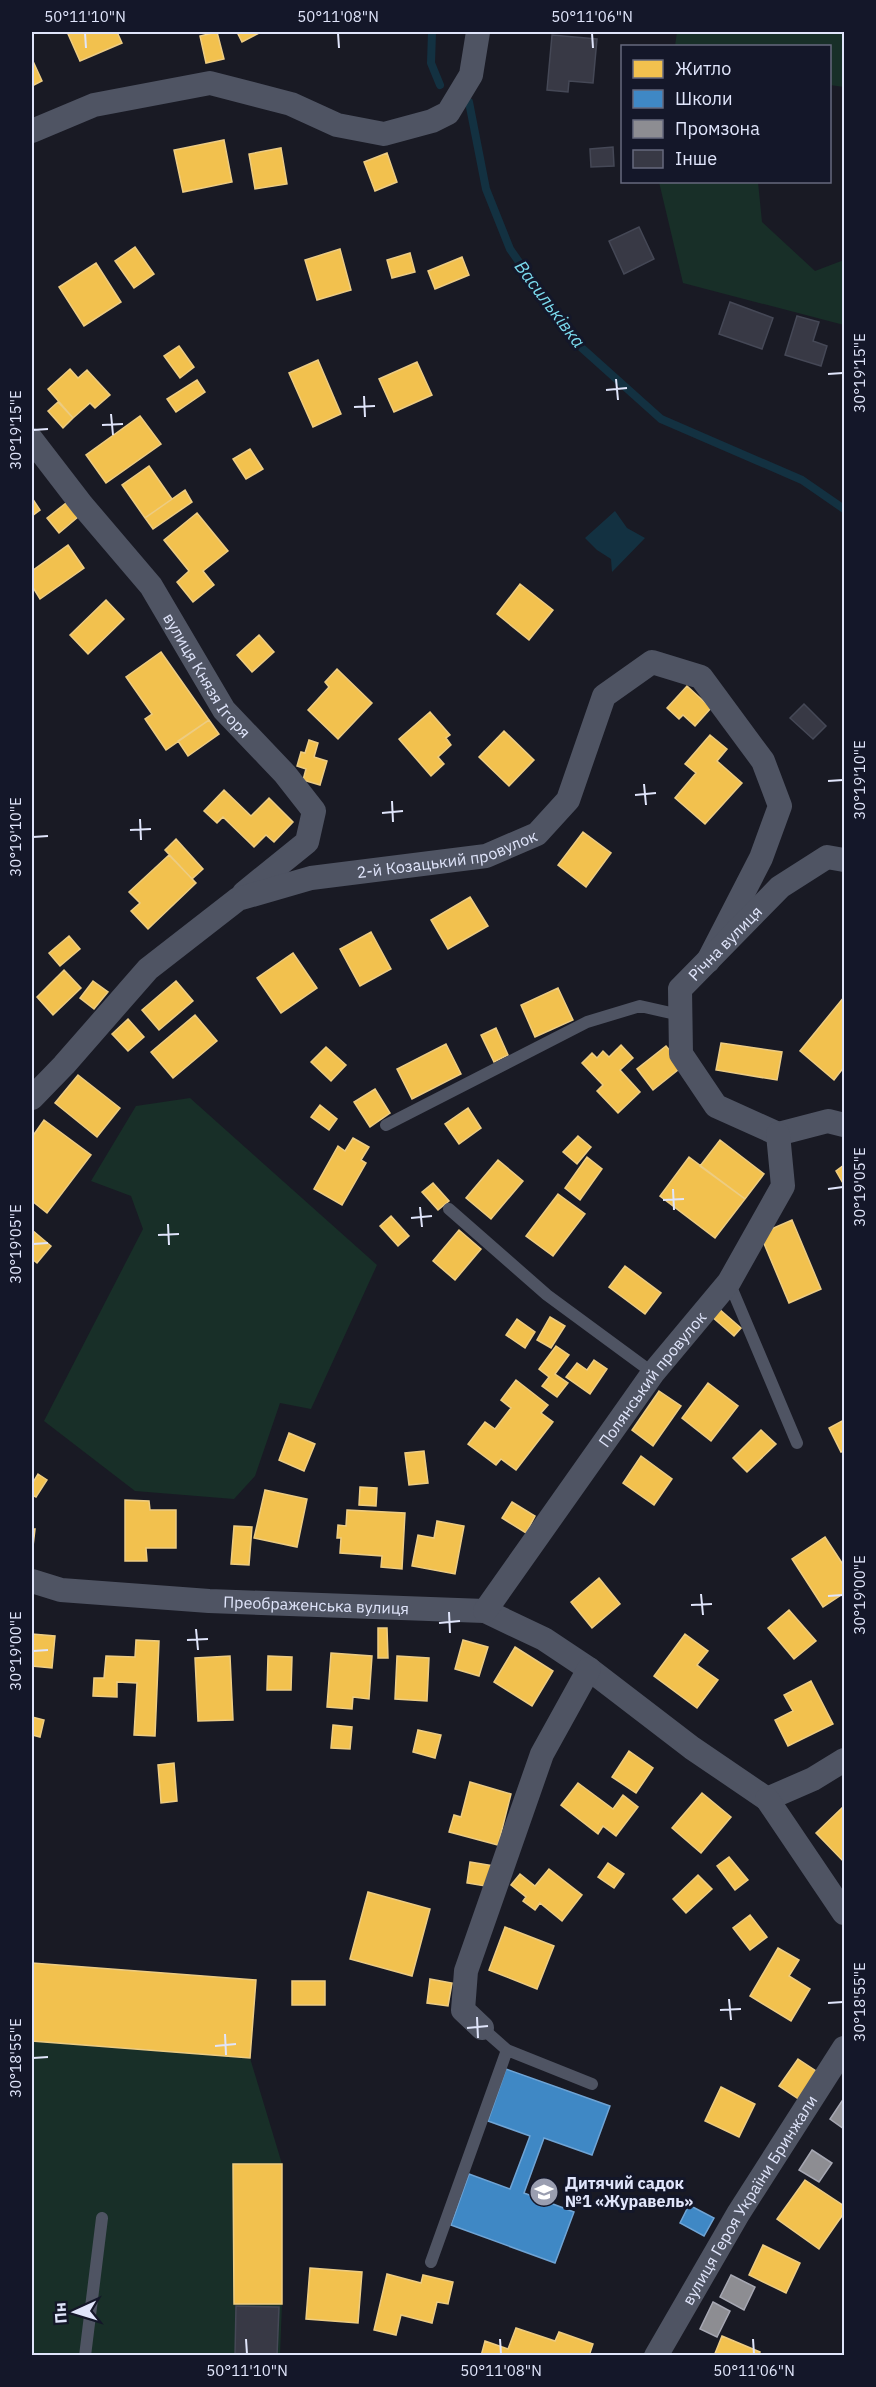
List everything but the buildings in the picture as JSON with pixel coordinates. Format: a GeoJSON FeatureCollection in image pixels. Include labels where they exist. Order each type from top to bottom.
{"type":"FeatureCollection","features":[{"type":"Feature","properties":{"kind":"street"},"geometry":{"type":"LineString","coordinates":[[32,131],[94,105],[210,83],[291,105],[337,125],[384,134],[432,121],[448,113],[471,75],[478,32]]}},
{"type":"Feature","properties":{"kind":"street","name":"вулиця Князя Ігоря"},"geometry":{"type":"LineString","coordinates":[[32,440],[82,505],[151,586],[224,710],[285,774],[314,811],[307,842],[238,899]]}},
{"type":"Feature","properties":{"kind":"street","name":"2-й Козацький провулок"},"geometry":{"type":"LineString","coordinates":[[32,1098],[148,969],[238,899],[311,878],[486,856],[537,834],[568,800],[604,696],[652,662],[701,677],[763,761],[780,806],[761,858],[708,961]]}},
{"type":"Feature","properties":{"kind":"street","name":"Річна вулиця"},"geometry":{"type":"LineString","coordinates":[[778,1134],[716,1106],[681,1054],[680,989],[780,887],[827,857],[844,860]]}},
{"type":"Feature","properties":{"kind":"street"},"geometry":{"type":"LineString","coordinates":[[778,1134],[828,1121],[844,1125]]}},
{"type":"Feature","properties":{"kind":"street","name":"Полянський провулок"},"geometry":{"type":"LineString","coordinates":[[485,1611],[653,1373],[729,1282],[783,1186],[778,1134]]}},
{"type":"Feature","properties":{"kind":"street","name":"Преображенська вулиця"},"geometry":{"type":"LineString","coordinates":[[32,1581],[61,1590],[209,1601],[485,1611],[544,1639],[589,1669],[692,1748],[767,1799]]}},
{"type":"Feature","properties":{"kind":"street"},"geometry":{"type":"LineString","coordinates":[[482,2028],[463,2010],[466,1971],[542,1754],[589,1669]]}},
{"type":"Feature","properties":{"kind":"street"},"geometry":{"type":"LineString","coordinates":[[844,1760],[813,1779],[767,1799],[844,1913]]}},
{"type":"Feature","properties":{"kind":"street","name":"вулиця Героя України Бринжали"},"geometry":{"type":"LineString","coordinates":[[656,2355],[738,2214],[844,2048]]}},
{"type":"Feature","properties":{"kind":"lane"},"geometry":{"type":"LineString","coordinates":[[386,1125],[587,1022],[640,1006],[680,1015]]}},
{"type":"Feature","properties":{"kind":"lane"},"geometry":{"type":"LineString","coordinates":[[449,1209],[547,1295],[653,1373]]}},
{"type":"Feature","properties":{"kind":"lane"},"geometry":{"type":"LineString","coordinates":[[729,1282],[797,1443]]}},
{"type":"Feature","properties":{"kind":"lane"},"geometry":{"type":"LineString","coordinates":[[482,2028],[507,2050],[592,2084]]}},
{"type":"Feature","properties":{"kind":"lane"},"geometry":{"type":"LineString","coordinates":[[431,2262],[507,2050]]}},
{"type":"Feature","properties":{"kind":"lane"},"geometry":{"type":"LineString","coordinates":[[85,2355],[102,2218]]}},
{"type":"Feature","properties":{"kind":"green space"},"geometry":{"type":"Polygon","coordinates":[[[677,32],[844,32],[844,87],[831,85],[831,45],[675,45],[677,32]]]}},
{"type":"Feature","properties":{"kind":"green space"},"geometry":{"type":"Polygon","coordinates":[[[659,183],[758,183],[762,222],[815,271],[844,260],[844,325],[683,283],[659,183]]]}},
{"type":"Feature","properties":{"kind":"green space"},"geometry":{"type":"Polygon","coordinates":[[[190,1098],[377,1265],[311,1409],[280,1403],[255,1476],[234,1499],[135,1491],[44,1421],[143,1229],[131,1196],[91,1181],[136,1106],[190,1098]]]}},
{"type":"Feature","properties":{"kind":"green space"},"geometry":{"type":"Polygon","coordinates":[[[32,1963],[256,1980],[250,2058],[282,2164],[280,2355],[32,2355],[32,1963]]]}},
{"type":"Feature","properties":{"kind":"water"},"geometry":{"type":"Polygon","coordinates":[[[615,511],[627,528],[645,538],[612,572],[611,559],[585,538],[615,511]]]}},
{"type":"Feature","properties":{"kind":"waterway","name":"Васильківка"},"geometry":{"type":"LineString","coordinates":[[432,32],[431,63],[440,85]]}},
{"type":"Feature","properties":{"kind":"waterway","name":"Васильківка"},"geometry":{"type":"LineString","coordinates":[[469,102],[486,189],[510,249],[574,341],[661,419],[802,480],[844,509]]}},
{"type":"Feature","properties":{"kind":"place","name":"Дитячий садок №1 «Журавель»"},"geometry":{"type":"Point","coordinates":[544,2192]}}]}
